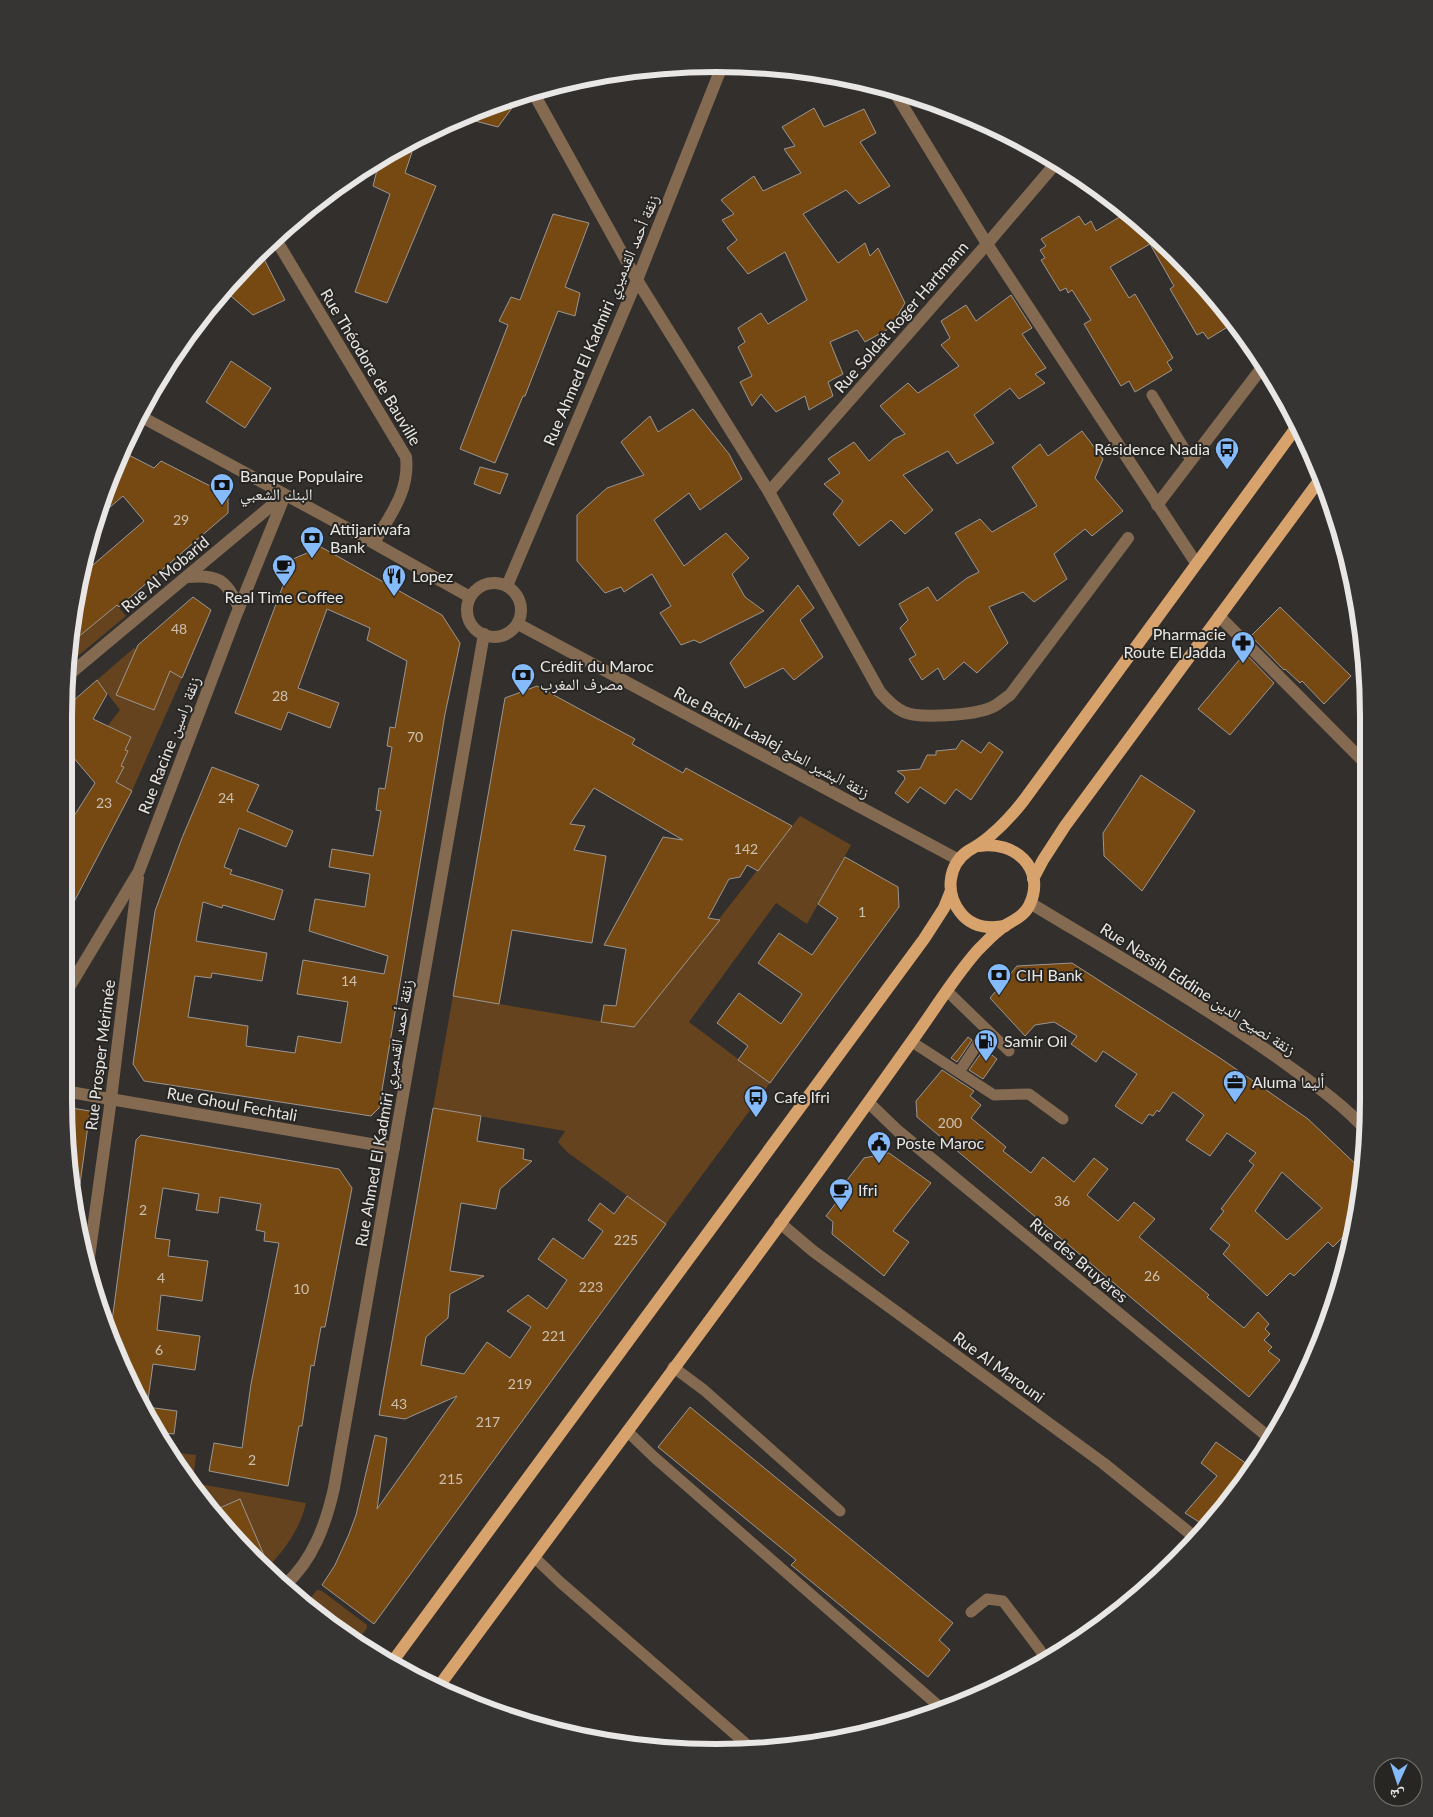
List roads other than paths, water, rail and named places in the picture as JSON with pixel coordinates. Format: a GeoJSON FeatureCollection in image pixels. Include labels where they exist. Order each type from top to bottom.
{"type":"FeatureCollection","features":[{"type":"Feature","properties":{"kind":"main road"},"geometry":{"type":"LineString","coordinates":[[1005,926],[981,927],[970,922],[961,914],[954,904],[950,893],[950,881],[953,870],[959,860],[979,846],[1009,818],[1024,800],[1294,431]]}},
{"type":"Feature","properties":{"kind":"main road"},"geometry":{"type":"LineString","coordinates":[[1033,879],[1042,860],[1065,826],[1316,484]]}},
{"type":"Feature","properties":{"kind":"main road"},"geometry":{"type":"LineString","coordinates":[[442,1682],[869,1103],[978,950],[1005,926],[1025,912],[1034,890],[1030,869],[1023,858],[1013,850],[1002,845],[990,844],[979,846]]}},
{"type":"Feature","properties":{"kind":"main road"},"geometry":{"type":"LineString","coordinates":[[395,1659],[924,939],[944,908],[950,893]]}},
{"type":"Feature","properties":{"kind":"street","name":"Rue Ahmed El Kadmiri زنقة أحمد القدميري"},"geometry":{"type":"LineString","coordinates":[[506,586],[637,280],[720,72]]}},
{"type":"Feature","properties":{"kind":"street"},"geometry":{"type":"LineString","coordinates":[[539,98],[637,280],[769,492],[880,692],[889,701],[904,712],[919,715],[968,713],[990,708],[1010,695],[1128,538]]}},
{"type":"Feature","properties":{"kind":"street"},"geometry":{"type":"LineString","coordinates":[[899,99],[987,244],[1196,564]]}},
{"type":"Feature","properties":{"kind":"street","name":"Rue Soldat Roger Hartmann"},"geometry":{"type":"LineString","coordinates":[[769,492],[1052,167]]}},
{"type":"Feature","properties":{"kind":"street","name":"Rue Théodore de Bauville"},"geometry":{"type":"LineString","coordinates":[[279,244],[406,457],[407,479],[403,493],[374,543]]}},
{"type":"Feature","properties":{"kind":"street"},"geometry":{"type":"LineString","coordinates":[[1157,505],[1259,371]]}},
{"type":"Feature","properties":{"kind":"street"},"geometry":{"type":"LineString","coordinates":[[146,419],[470,597]]}},
{"type":"Feature","properties":{"kind":"street","name":"Rue Al Mobarid"},"geometry":{"type":"LineString","coordinates":[[74,670],[285,495]]}},
{"type":"Feature","properties":{"kind":"street","name":"Rue Racine زنقة راسين"},"geometry":{"type":"LineString","coordinates":[[72,983],[139,871],[239,608],[285,495]]}},
{"type":"Feature","properties":{"kind":"street"},"geometry":{"type":"LineString","coordinates":[[187,576],[206,575],[224,582],[231,590],[239,608]]}},
{"type":"Feature","properties":{"kind":"street"},"geometry":{"type":"LineString","coordinates":[[490,583],[506,586],[513,590],[521,605],[518,624],[508,633],[500,636],[484,634],[476,630],[467,614],[467,605],[470,597],[475,590],[490,583]]}},
{"type":"Feature","properties":{"kind":"street"},"geometry":{"type":"LineString","coordinates":[[1219,616],[1360,758]]}},
{"type":"Feature","properties":{"kind":"street","name":"Rue Bachir Laalej زنقة البشير العلج"},"geometry":{"type":"LineString","coordinates":[[518,624],[959,860]]}},
{"type":"Feature","properties":{"kind":"street","name":"Rue Ahmed El Kadmiri زنقة أحمد القدميري"},"geometry":{"type":"LineString","coordinates":[[288,1582],[298,1572],[312,1550],[328,1515],[343,1440],[484,634]]}},
{"type":"Feature","properties":{"kind":"street","name":"Rue Prosper Mérimée"},"geometry":{"type":"LineString","coordinates":[[90,1249],[139,871]]}},
{"type":"Feature","properties":{"kind":"street","name":"Rue Nassih Eddine زنقة نصيح الدين"},"geometry":{"type":"LineString","coordinates":[[1030,903],[1175,990],[1243,1034],[1360,1120]]}},
{"type":"Feature","properties":{"kind":"street","name":"Rue Ghoul Fechtali"},"geometry":{"type":"LineString","coordinates":[[72,1092],[394,1148]]}},
{"type":"Feature","properties":{"kind":"street","name":"Rue des Bruyères"},"geometry":{"type":"LineString","coordinates":[[869,1103],[898,1131],[1266,1435]]}},
{"type":"Feature","properties":{"kind":"street","name":"Rue Al Marouni"},"geometry":{"type":"LineString","coordinates":[[780,1223],[813,1251],[1104,1463],[1192,1535]]}},
{"type":"Feature","properties":{"kind":"lane"},"geometry":{"type":"LineString","coordinates":[[1152,395],[1192,460]]}},
{"type":"Feature","properties":{"kind":"lane"},"geometry":{"type":"LineString","coordinates":[[947,992],[1009,1051]]}},
{"type":"Feature","properties":{"kind":"lane"},"geometry":{"type":"LineString","coordinates":[[959,1072],[988,1030]]}},
{"type":"Feature","properties":{"kind":"lane"},"geometry":{"type":"LineString","coordinates":[[912,1042],[994,1095],[1029,1094],[1064,1119]]}},
{"type":"Feature","properties":{"kind":"lane"},"geometry":{"type":"LineString","coordinates":[[673,1368],[704,1390],[840,1511]]}},
{"type":"Feature","properties":{"kind":"lane"},"geometry":{"type":"LineString","coordinates":[[627,1431],[654,1457],[937,1705]]}},
{"type":"Feature","properties":{"kind":"lane"},"geometry":{"type":"LineString","coordinates":[[534,1557],[560,1582],[747,1743]]}},
{"type":"Feature","properties":{"kind":"lane"},"geometry":{"type":"LineString","coordinates":[[971,1612],[987,1599],[1003,1601],[1043,1655]]}},
{"type":"Feature","properties":{"kind":"place","name":"Résidence Nadia"},"geometry":{"type":"Point","coordinates":[1227,470]}},
{"type":"Feature","properties":{"kind":"place","name":"Banque Populaire البنك الشعبي"},"geometry":{"type":"Point","coordinates":[222,506]}},
{"type":"Feature","properties":{"kind":"place","name":"Attijariwafa Bank"},"geometry":{"type":"Point","coordinates":[312,559]}},
{"type":"Feature","properties":{"kind":"place","name":"Real Time Coffee"},"geometry":{"type":"Point","coordinates":[284,587]}},
{"type":"Feature","properties":{"kind":"place","name":"Lopez"},"geometry":{"type":"Point","coordinates":[394,597]}},
{"type":"Feature","properties":{"kind":"place","name":"Pharmacie Route El Jadda"},"geometry":{"type":"Point","coordinates":[1243,664]}},
{"type":"Feature","properties":{"kind":"place","name":"Crédit du Maroc مصرف المغرب"},"geometry":{"type":"Point","coordinates":[523,696]}},
{"type":"Feature","properties":{"kind":"place","name":"CIH Bank"},"geometry":{"type":"Point","coordinates":[999,996]}},
{"type":"Feature","properties":{"kind":"place","name":"Samir Oil"},"geometry":{"type":"Point","coordinates":[986,1062]}},
{"type":"Feature","properties":{"kind":"place","name":"Aluma أليما"},"geometry":{"type":"Point","coordinates":[1235,1103]}},
{"type":"Feature","properties":{"kind":"place","name":"Cafe Ifri"},"geometry":{"type":"Point","coordinates":[756,1118]}},
{"type":"Feature","properties":{"kind":"place","name":"Poste Maroc"},"geometry":{"type":"Point","coordinates":[879,1164]}},
{"type":"Feature","properties":{"kind":"place","name":"Ifri"},"geometry":{"type":"Point","coordinates":[841,1211]}}]}
